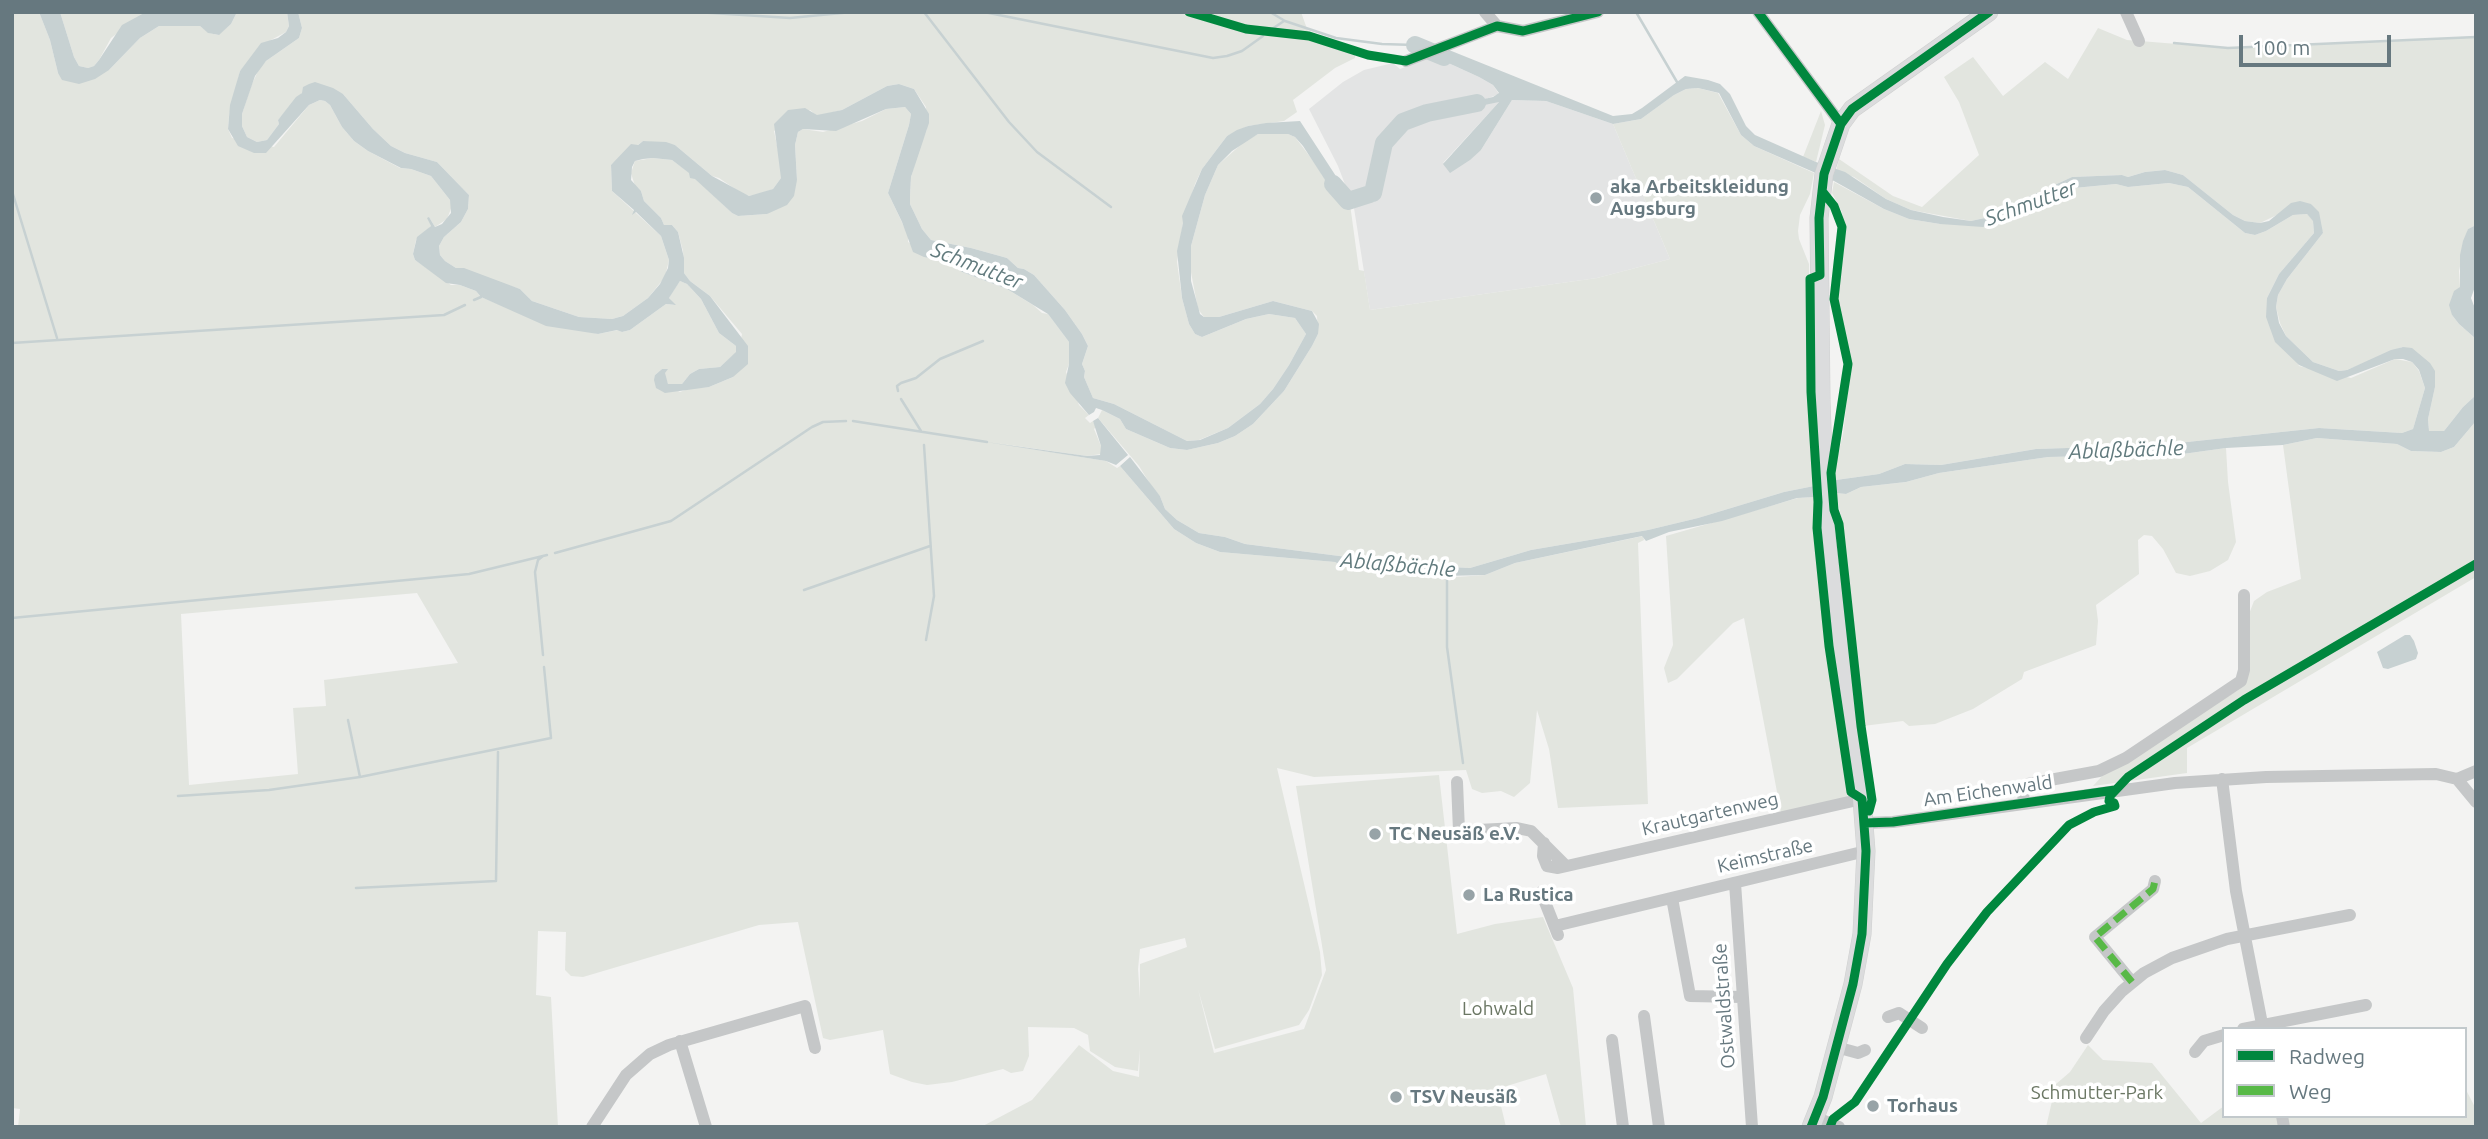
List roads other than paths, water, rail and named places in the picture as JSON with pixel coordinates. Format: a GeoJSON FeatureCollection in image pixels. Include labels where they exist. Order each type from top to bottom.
{"type":"FeatureCollection","features":[{"type":"Feature","properties":{"kind":"street"},"geometry":{"type":"LineString","coordinates":[[1485,12],[1497,26]]}},
{"type":"Feature","properties":{"kind":"street"},"geometry":{"type":"LineString","coordinates":[[1406,61],[1497,26],[1523,31],[1598,12]]}},
{"type":"Feature","properties":{"kind":"street"},"geometry":{"type":"LineString","coordinates":[[1758,12],[1841,124]]}},
{"type":"Feature","properties":{"kind":"street"},"geometry":{"type":"LineString","coordinates":[[1839,1127],[1813,1122],[1836,1047],[1858,956],[1864,912],[1866,852],[1865,823],[1834,607],[1825,512],[1819,218],[1822,191],[1829,156],[1841,124],[1852,109],[1989,12]]}},
{"type":"Feature","properties":{"kind":"street"},"geometry":{"type":"LineString","coordinates":[[2126,12],[2139,41]]}},
{"type":"Feature","properties":{"kind":"street","name":"Am Eichenwald"},"geometry":{"type":"LineString","coordinates":[[2024,804],[2023,792],[2028,784],[2099,771],[2126,758],[2241,681],[2245,670],[2244,596]]}},
{"type":"Feature","properties":{"kind":"street"},"geometry":{"type":"LineString","coordinates":[[2476,771],[2457,779],[2476,802]]}},
{"type":"Feature","properties":{"kind":"street","name":"Am Eichenwald"},"geometry":{"type":"LineString","coordinates":[[1865,823],[2222,779],[2436,774],[2457,779]]}},
{"type":"Feature","properties":{"kind":"street"},"geometry":{"type":"LineString","coordinates":[[2222,779],[2229,846],[2263,1027],[2366,1004]]}},
{"type":"Feature","properties":{"kind":"street","name":"Krautgartenweg"},"geometry":{"type":"LineString","coordinates":[[1457,782],[1459,831],[1531,831],[1566,866],[1862,799]]}},
{"type":"Feature","properties":{"kind":"street","name":"Keimstraße"},"geometry":{"type":"LineString","coordinates":[[1541,892],[1557,930],[1672,898],[1866,852]]}},
{"type":"Feature","properties":{"kind":"street"},"geometry":{"type":"LineString","coordinates":[[2132,982],[2095,937],[2153,889],[2155,881]]}},
{"type":"Feature","properties":{"kind":"street","name":"Ostwaldstraße"},"geometry":{"type":"LineString","coordinates":[[1735,883],[1752,1127]]}},
{"type":"Feature","properties":{"kind":"street"},"geometry":{"type":"LineString","coordinates":[[1672,898],[1690,996],[1742,997]]}},
{"type":"Feature","properties":{"kind":"street"},"geometry":{"type":"LineString","coordinates":[[2086,1038],[2113,1000],[2132,982],[2172,958],[2208,944],[2350,915]]}},
{"type":"Feature","properties":{"kind":"street"},"geometry":{"type":"LineString","coordinates":[[592,1127],[609,1098],[638,1063],[650,1054],[680,1041],[805,1006],[815,1048]]}},
{"type":"Feature","properties":{"kind":"street"},"geometry":{"type":"LineString","coordinates":[[1888,1017],[1899,1013],[1922,1028]]}},
{"type":"Feature","properties":{"kind":"street"},"geometry":{"type":"LineString","coordinates":[[1644,1016],[1659,1127]]}},
{"type":"Feature","properties":{"kind":"street"},"geometry":{"type":"LineString","coordinates":[[2195,1052],[2204,1041],[2222,1036]]}},
{"type":"Feature","properties":{"kind":"street"},"geometry":{"type":"LineString","coordinates":[[1612,1040],[1623,1127]]}},
{"type":"Feature","properties":{"kind":"street"},"geometry":{"type":"LineString","coordinates":[[680,1041],[706,1127]]}},
{"type":"Feature","properties":{"kind":"street"},"geometry":{"type":"LineString","coordinates":[[1836,1047],[1858,1053],[1865,1050]]}},
{"type":"Feature","properties":{"kind":"water"},"geometry":{"type":"Polygon","coordinates":[[[39,12],[60,12],[74,57],[79,66],[88,68],[99,60],[122,25],[146,12],[237,12],[231,24],[219,35],[208,33],[200,26],[159,26],[140,38],[109,70],[95,79],[79,84],[62,80],[58,73],[50,40],[39,12]]]}},
{"type":"Feature","properties":{"kind":"water"},"geometry":{"type":"Polygon","coordinates":[[[287,12],[298,12],[302,28],[299,38],[266,61],[255,76],[242,114],[242,126],[247,137],[257,142],[267,140],[279,124],[278,120],[302,93],[303,87],[315,82],[333,88],[343,94],[391,146],[437,162],[469,195],[468,209],[461,222],[444,237],[439,246],[440,255],[445,261],[456,268],[464,268],[520,289],[532,301],[579,317],[612,319],[623,316],[648,298],[660,284],[668,268],[669,260],[661,236],[636,212],[632,215],[634,210],[612,191],[611,165],[631,144],[638,145],[643,141],[675,145],[712,176],[749,196],[773,189],[781,178],[774,124],[788,110],[805,108],[817,115],[842,110],[887,86],[899,84],[914,89],[929,114],[929,123],[911,177],[910,204],[922,229],[931,240],[1007,258],[1018,268],[1034,275],[1065,310],[1088,346],[1082,364],[1093,398],[1114,404],[1187,441],[1200,440],[1228,428],[1260,404],[1289,365],[1306,334],[1295,318],[1269,314],[1246,319],[1202,337],[1195,334],[1189,324],[1182,298],[1177,251],[1182,216],[1202,169],[1227,136],[1237,130],[1266,123],[1300,121],[1345,190],[1350,204],[1345,205],[1338,200],[1303,146],[1288,134],[1258,134],[1232,151],[1218,165],[1205,195],[1191,246],[1191,281],[1200,314],[1204,317],[1219,317],[1273,301],[1312,311],[1319,324],[1318,334],[1284,391],[1253,424],[1218,443],[1187,450],[1170,448],[1126,429],[1120,419],[1102,410],[1096,408],[1089,415],[1065,383],[1069,364],[1069,342],[1048,314],[1007,289],[962,272],[951,262],[913,252],[888,193],[909,125],[911,114],[905,107],[886,109],[836,131],[803,129],[798,132],[795,145],[797,180],[794,196],[787,205],[767,214],[738,216],[732,213],[672,160],[653,158],[635,161],[631,180],[664,225],[672,225],[678,232],[684,258],[684,273],[710,296],[748,346],[748,364],[733,377],[709,387],[665,393],[656,388],[654,380],[655,375],[662,369],[668,369],[665,373],[668,384],[682,384],[690,374],[699,369],[720,367],[736,352],[736,346],[719,333],[701,299],[687,284],[680,281],[669,298],[676,305],[666,304],[630,330],[598,334],[546,326],[481,297],[476,291],[446,283],[415,260],[413,254],[417,237],[431,226],[427,218],[429,217],[435,227],[442,224],[451,213],[450,200],[431,176],[401,168],[354,141],[325,101],[320,100],[309,105],[266,153],[254,153],[238,146],[228,129],[230,105],[240,71],[261,43],[278,38],[286,32],[289,26],[287,12]]]}},
{"type":"Feature","properties":{"kind":"water","name":"Ablaßbächle"},"geometry":{"type":"Polygon","coordinates":[[[1449,50],[1613,116],[1632,114],[1685,76],[1720,84],[1730,94],[1746,126],[1755,135],[1845,172],[1886,199],[1911,210],[1943,217],[1971,221],[2003,214],[2024,199],[2072,177],[2128,177],[2165,170],[2183,175],[2233,215],[2245,221],[2269,221],[2291,203],[2300,201],[2311,204],[2319,212],[2323,233],[2287,279],[2278,295],[2276,307],[2279,323],[2286,336],[2313,362],[2339,371],[2391,350],[2412,348],[2430,363],[2435,371],[2435,387],[2428,419],[2429,431],[2444,431],[2476,395],[2476,421],[2454,447],[2441,452],[2411,451],[2397,444],[2317,438],[2283,445],[2226,448],[2161,457],[2048,457],[1939,473],[1906,482],[1861,487],[1846,494],[1836,493],[1836,480],[1879,474],[1905,464],[1941,465],[2036,449],[2159,445],[2319,428],[2402,433],[2413,429],[2425,388],[2419,370],[2412,362],[2403,359],[2395,359],[2337,381],[2299,365],[2275,342],[2266,317],[2267,298],[2279,274],[2314,233],[2313,221],[2307,214],[2293,215],[2255,235],[2245,233],[2188,187],[2169,183],[2074,188],[2054,195],[2006,221],[1983,227],[1909,219],[1884,209],[1834,181],[1754,146],[1741,135],[1719,93],[1698,88],[1686,89],[1674,95],[1641,119],[1613,124],[1546,101],[1512,100],[1481,150],[1450,173],[1443,164],[1499,102],[1455,111],[1453,106],[1493,97],[1499,93],[1493,85],[1479,77],[1433,56],[1449,50]]]}},
{"type":"Feature","properties":{"kind":"water"},"geometry":{"type":"Polygon","coordinates":[[[2476,225],[2476,284],[2471,298],[2476,311],[2476,339],[2459,324],[2449,305],[2454,291],[2460,287],[2463,241],[2468,229],[2476,225]]]}},
{"type":"Feature","properties":{"kind":"water"},"geometry":{"type":"Polygon","coordinates":[[[1098,418],[1128,455],[1116,465],[1106,461],[986,442],[1087,456],[1100,455],[1101,446],[1093,421],[1098,418]]]}},
{"type":"Feature","properties":{"kind":"water","name":"Ablaßbächle"},"geometry":{"type":"Polygon","coordinates":[[[1130,457],[1160,496],[1165,509],[1199,533],[1225,537],[1245,544],[1355,558],[1431,562],[1450,567],[1470,568],[1531,550],[1648,530],[1814,486],[1815,497],[1797,498],[1722,521],[1669,532],[1646,541],[1642,536],[1515,563],[1485,575],[1444,576],[1421,570],[1342,566],[1335,562],[1220,552],[1196,543],[1174,529],[1120,466],[1130,457]]]}},
{"type":"Feature","properties":{"kind":"water"},"geometry":{"type":"Polygon","coordinates":[[[2405,635],[2410,635],[2414,641],[2418,653],[2416,659],[2388,669],[2383,668],[2377,652],[2405,635]]]}},
{"type":"Feature","properties":{"kind":"waterway"},"geometry":{"type":"LineString","coordinates":[[696,12],[790,18],[852,12]]}},
{"type":"Feature","properties":{"kind":"waterway"},"geometry":{"type":"LineString","coordinates":[[924,12],[1009,122],[1037,152],[1111,207]]}},
{"type":"Feature","properties":{"kind":"waterway"},"geometry":{"type":"LineString","coordinates":[[984,12],[1213,58],[1242,51],[1263,36]]}},
{"type":"Feature","properties":{"kind":"waterway"},"geometry":{"type":"LineString","coordinates":[[1270,12],[1285,21],[1336,38],[1415,45]]}},
{"type":"Feature","properties":{"kind":"waterway"},"geometry":{"type":"LineString","coordinates":[[1636,12],[1677,82]]}},
{"type":"Feature","properties":{"kind":"waterway"},"geometry":{"type":"LineString","coordinates":[[1272,29],[1284,21]]}},
{"type":"Feature","properties":{"kind":"waterway"},"geometry":{"type":"LineString","coordinates":[[2174,43],[2228,48],[2476,37]]}},
{"type":"Feature","properties":{"kind":"waterway"},"geometry":{"type":"LineString","coordinates":[[1415,45],[1444,57]]}},
{"type":"Feature","properties":{"kind":"waterway"},"geometry":{"type":"LineString","coordinates":[[1373,193],[1384,143],[1403,122],[1427,113],[1477,103]]}},
{"type":"Feature","properties":{"kind":"waterway","name":"Schmutter"},"geometry":{"type":"LineString","coordinates":[[1333,184],[1348,201],[1370,194]]}},
{"type":"Feature","properties":{"kind":"waterway"},"geometry":{"type":"LineString","coordinates":[[12,191],[57,338]]}},
{"type":"Feature","properties":{"kind":"waterway"},"geometry":{"type":"LineString","coordinates":[[474,300],[481,297]]}},
{"type":"Feature","properties":{"kind":"waterway"},"geometry":{"type":"LineString","coordinates":[[12,343],[444,315],[465,305]]}},
{"type":"Feature","properties":{"kind":"waterway"},"geometry":{"type":"LineString","coordinates":[[898,391],[897,386],[916,378],[940,359],[983,341]]}},
{"type":"Feature","properties":{"kind":"waterway"},"geometry":{"type":"LineString","coordinates":[[901,399],[921,431]]}},
{"type":"Feature","properties":{"kind":"waterway"},"geometry":{"type":"LineString","coordinates":[[555,553],[671,521],[812,427],[823,422],[846,421]]}},
{"type":"Feature","properties":{"kind":"waterway"},"geometry":{"type":"LineString","coordinates":[[853,421],[987,442]]}},
{"type":"Feature","properties":{"kind":"waterway"},"geometry":{"type":"LineString","coordinates":[[924,445],[934,596],[926,640]]}},
{"type":"Feature","properties":{"kind":"waterway"},"geometry":{"type":"LineString","coordinates":[[804,590],[930,546]]}},
{"type":"Feature","properties":{"kind":"waterway"},"geometry":{"type":"LineString","coordinates":[[12,618],[469,574],[547,555]]}},
{"type":"Feature","properties":{"kind":"waterway"},"geometry":{"type":"LineString","coordinates":[[543,556],[538,560],[535,572],[543,655]]}},
{"type":"Feature","properties":{"kind":"waterway","name":"Ablaßbächle"},"geometry":{"type":"LineString","coordinates":[[1447,575],[1447,647],[1463,763]]}},
{"type":"Feature","properties":{"kind":"waterway"},"geometry":{"type":"LineString","coordinates":[[178,796],[269,790],[360,777],[551,738],[544,667]]}},
{"type":"Feature","properties":{"kind":"waterway"},"geometry":{"type":"LineString","coordinates":[[348,720],[360,777]]}},
{"type":"Feature","properties":{"kind":"waterway"},"geometry":{"type":"LineString","coordinates":[[356,888],[496,881],[498,752]]}},
{"type":"Feature","properties":{"kind":"place","name":"aka Arbeitskleidung Augsburg"},"geometry":{"type":"Point","coordinates":[1596,198]}},
{"type":"Feature","properties":{"kind":"place","name":"TC Neusäß e.V."},"geometry":{"type":"Point","coordinates":[1375,834]}},
{"type":"Feature","properties":{"kind":"place","name":"La Rustica"},"geometry":{"type":"Point","coordinates":[1469,895]}},
{"type":"Feature","properties":{"kind":"place","name":"TSV Neusäß"},"geometry":{"type":"Point","coordinates":[1396,1097]}},
{"type":"Feature","properties":{"kind":"place","name":"Torhaus"},"geometry":{"type":"Point","coordinates":[1873,1106]}},
{"type":"Feature","properties":{"kind":"park label","name":"Lohwald"},"geometry":{"type":"Point","coordinates":[1498,1009]}},
{"type":"Feature","properties":{"kind":"park label","name":"Schmutter-Park"},"geometry":{"type":"Point","coordinates":[2097,1093]}}]}
